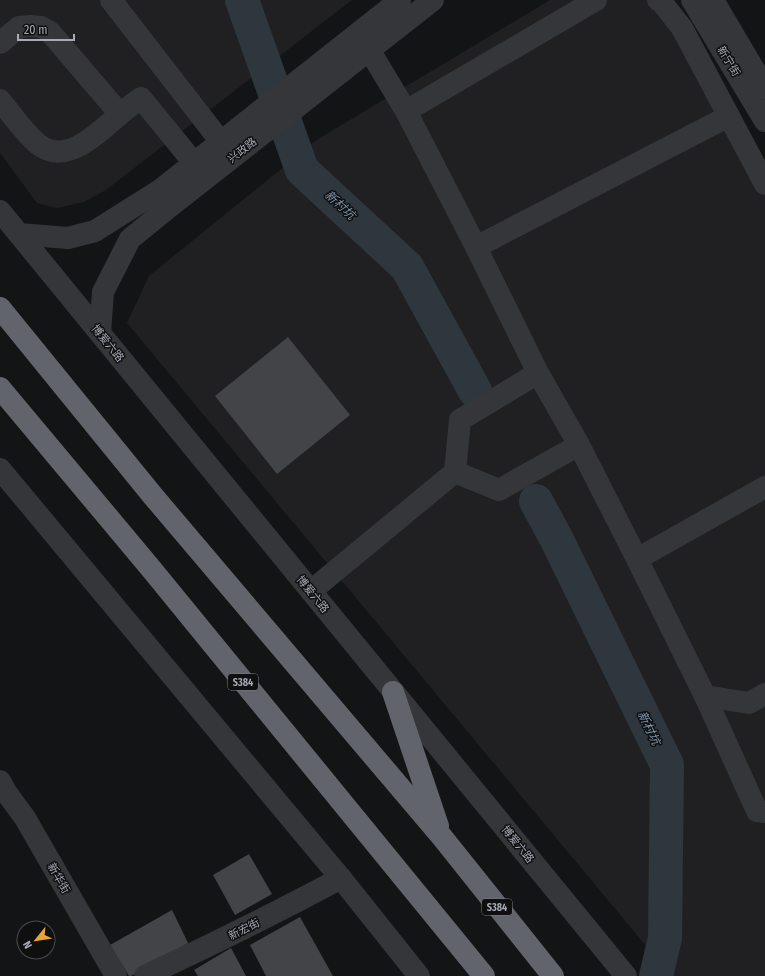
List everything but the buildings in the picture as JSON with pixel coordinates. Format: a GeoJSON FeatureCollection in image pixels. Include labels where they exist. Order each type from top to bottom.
{"type":"FeatureCollection","features":[{"type":"Feature","properties":{"kind":"highway","name":"S384"},"geometry":{"type":"LineString","coordinates":[[0,308],[153,496],[442,837],[553,976]]}},
{"type":"Feature","properties":{"kind":"highway","name":"S384"},"geometry":{"type":"LineString","coordinates":[[0,388],[153,571],[484,976]]}},
{"type":"Feature","properties":{"kind":"highway"},"geometry":{"type":"LineString","coordinates":[[393,692],[442,837]]}},
{"type":"Feature","properties":{"kind":"street"},"geometry":{"type":"LineString","coordinates":[[111,0],[224,151]]}},
{"type":"Feature","properties":{"kind":"street","name":"兴政路"},"geometry":{"type":"LineString","coordinates":[[364,41],[400,0]]}},
{"type":"Feature","properties":{"kind":"street","name":"兴政路"},"geometry":{"type":"LineString","coordinates":[[100,333],[103,292],[130,239],[168,208],[224,151],[364,41],[433,0]]}},
{"type":"Feature","properties":{"kind":"street"},"geometry":{"type":"LineString","coordinates":[[406,111],[596,0]]}},
{"type":"Feature","properties":{"kind":"street"},"geometry":{"type":"LineString","coordinates":[[658,0],[660,0],[682,28],[765,184]]}},
{"type":"Feature","properties":{"kind":"street","name":"新宁街"},"geometry":{"type":"LineString","coordinates":[[692,0],[765,121]]}},
{"type":"Feature","properties":{"kind":"street"},"geometry":{"type":"LineString","coordinates":[[713,0],[765,88]]}},
{"type":"Feature","properties":{"kind":"street"},"geometry":{"type":"LineString","coordinates":[[0,43],[19,27],[41,26],[50,32],[120,114]]}},
{"type":"Feature","properties":{"kind":"street"},"geometry":{"type":"LineString","coordinates":[[364,41],[406,111],[476,247],[538,373],[579,445],[706,696],[757,811],[765,812]]}},
{"type":"Feature","properties":{"kind":"street"},"geometry":{"type":"LineString","coordinates":[[0,100],[38,145],[49,151],[62,151],[76,148],[87,142],[141,98],[194,163]]}},
{"type":"Feature","properties":{"kind":"street"},"geometry":{"type":"LineString","coordinates":[[476,247],[729,116]]}},
{"type":"Feature","properties":{"kind":"street","name":"兴政路"},"geometry":{"type":"LineString","coordinates":[[19,234],[68,238],[94,231],[160,190],[194,163],[224,151]]}},
{"type":"Feature","properties":{"kind":"street","name":"博爱六路"},"geometry":{"type":"LineString","coordinates":[[0,211],[626,976]]}},
{"type":"Feature","properties":{"kind":"street"},"geometry":{"type":"LineString","coordinates":[[311,591],[455,472],[460,420],[538,373]]}},
{"type":"Feature","properties":{"kind":"street"},"geometry":{"type":"LineString","coordinates":[[455,472],[499,490],[579,445]]}},
{"type":"Feature","properties":{"kind":"street"},"geometry":{"type":"LineString","coordinates":[[0,469],[341,878],[420,976]]}},
{"type":"Feature","properties":{"kind":"street"},"geometry":{"type":"LineString","coordinates":[[637,559],[765,487]]}},
{"type":"Feature","properties":{"kind":"street"},"geometry":{"type":"LineString","coordinates":[[706,696],[749,703],[765,694]]}},
{"type":"Feature","properties":{"kind":"street","name":"新华街"},"geometry":{"type":"LineString","coordinates":[[0,781],[29,825],[116,976]]}},
{"type":"Feature","properties":{"kind":"street","name":"新宏街"},"geometry":{"type":"LineString","coordinates":[[145,976],[218,942],[341,878]]}},
{"type":"Feature","properties":{"kind":"shaded area"},"geometry":{"type":"Polygon","coordinates":[[[0,0],[352,0],[106,190],[84,202],[57,208],[37,203],[0,153],[0,0]]]}},
{"type":"Feature","properties":{"kind":"shaded area"},"geometry":{"type":"Polygon","coordinates":[[[550,0],[672,0],[765,161],[765,976],[671,976],[127,323],[149,276],[318,139],[550,0]]]}},
{"type":"Feature","properties":{"kind":"waterway","name":"新村坑"},"geometry":{"type":"LineString","coordinates":[[242,0],[302,170],[407,267],[475,391]]}},
{"type":"Feature","properties":{"kind":"waterway","name":"新村坑"},"geometry":{"type":"LineString","coordinates":[[536,501],[557,540],[667,765],[665,938],[656,976]]}}]}
